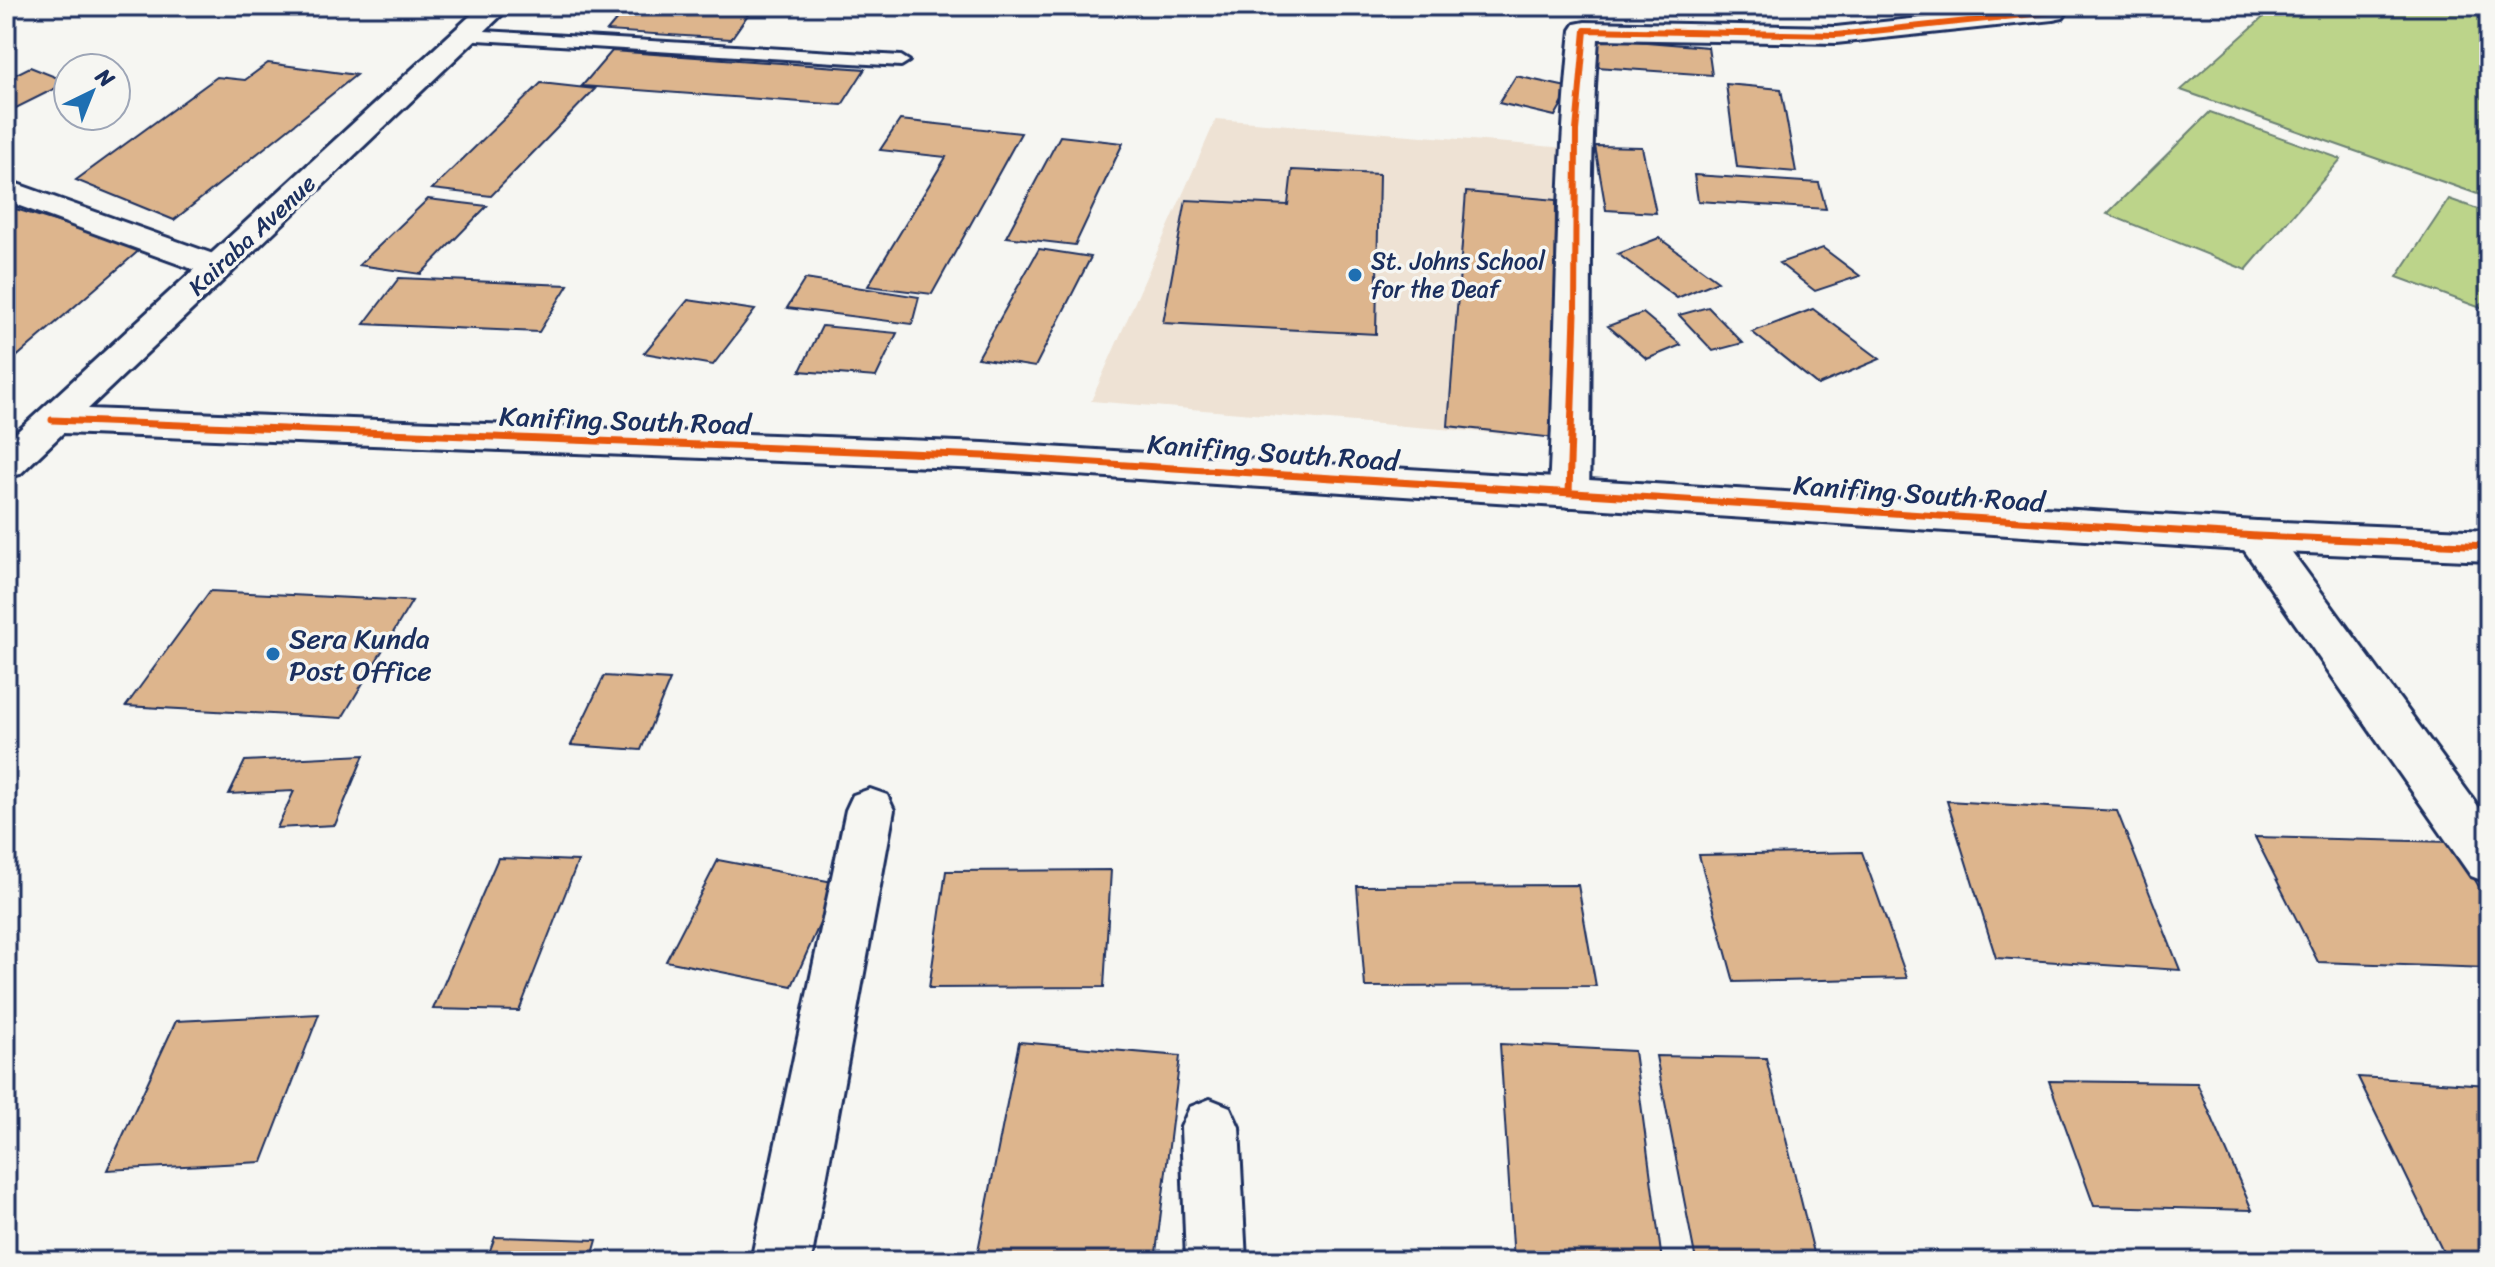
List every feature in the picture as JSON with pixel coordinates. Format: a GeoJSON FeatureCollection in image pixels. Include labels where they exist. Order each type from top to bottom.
{"type":"FeatureCollection","features":[{"type":"Feature","properties":{"kind":"street","name":"Kairaba Avenue"},"geometry":{"type":"LineString","coordinates":[[6,464],[497,6]]}},
{"type":"Feature","properties":{"kind":"street"},"geometry":{"type":"LineString","coordinates":[[1569,493],[1575,347],[1576,131],[1585,30],[1836,35],[2049,8]]}},
{"type":"Feature","properties":{"kind":"street"},"geometry":{"type":"LineString","coordinates":[[6,190],[218,267]]}},
{"type":"Feature","properties":{"kind":"street","name":"Kanifing South Road"},"geometry":{"type":"LineString","coordinates":[[52,420],[984,456],[2257,536],[2489,546]]}},
{"type":"Feature","properties":{"kind":"street"},"geometry":{"type":"LineString","coordinates":[[2257,536],[2489,861]]}},
{"type":"Feature","properties":{"kind":"street"},"geometry":{"type":"LineString","coordinates":[[781,1261],[870,810]]}},
{"type":"Feature","properties":{"kind":"street"},"geometry":{"type":"LineString","coordinates":[[1210,1127],[1216,1261]]}},
{"type":"Feature","properties":{"kind":"lane"},"geometry":{"type":"LineString","coordinates":[[467,35],[901,61]]}},
{"type":"Feature","properties":{"kind":"shaded area","name":"St. Johns School for the Deaf"},"geometry":{"type":"Polygon","coordinates":[[[1216,119],[1567,148],[1554,438],[1091,401],[1216,119]]]}},
{"type":"Feature","properties":{"kind":"green space"},"geometry":{"type":"Polygon","coordinates":[[[2276,6],[2489,6],[2489,198],[2181,90],[2276,6]]]}},
{"type":"Feature","properties":{"kind":"green space"},"geometry":{"type":"Polygon","coordinates":[[[2210,112],[2341,159],[2246,270],[2107,214],[2210,112]]]}},
{"type":"Feature","properties":{"kind":"green space"},"geometry":{"type":"Polygon","coordinates":[[[2449,199],[2489,213],[2489,311],[2397,277],[2449,199]]]}},
{"type":"Feature","properties":{"kind":"building"},"geometry":{"type":"Polygon","coordinates":[[[628,6],[754,6],[731,39],[607,31],[628,6]]]}},
{"type":"Feature","properties":{"kind":"building"},"geometry":{"type":"Polygon","coordinates":[[[1597,38],[1708,47],[1712,75],[1597,67],[1597,38]]]}},
{"type":"Feature","properties":{"kind":"building"},"geometry":{"type":"Polygon","coordinates":[[[612,51],[865,69],[842,105],[582,86],[612,51]]]}},
{"type":"Feature","properties":{"kind":"building"},"geometry":{"type":"Polygon","coordinates":[[[268,63],[356,75],[174,220],[76,180],[217,77],[245,80],[268,63]]]}},
{"type":"Feature","properties":{"kind":"building"},"geometry":{"type":"Polygon","coordinates":[[[30,67],[52,76],[52,90],[6,113],[6,79],[30,67]]]}},
{"type":"Feature","properties":{"kind":"building"},"geometry":{"type":"Polygon","coordinates":[[[1516,76],[1571,88],[1555,116],[1499,103],[1516,76]]]}},
{"type":"Feature","properties":{"kind":"building"},"geometry":{"type":"Polygon","coordinates":[[[541,83],[595,89],[491,196],[432,189],[541,83]]]}},
{"type":"Feature","properties":{"kind":"building"},"geometry":{"type":"Polygon","coordinates":[[[1726,84],[1781,89],[1796,172],[1737,167],[1726,84]]]}},
{"type":"Feature","properties":{"kind":"building"},"geometry":{"type":"Polygon","coordinates":[[[900,120],[1021,133],[932,294],[868,286],[946,157],[880,150],[900,120]]]}},
{"type":"Feature","properties":{"kind":"building"},"geometry":{"type":"Polygon","coordinates":[[[1060,136],[1123,143],[1075,245],[1006,237],[1060,136]]]}},
{"type":"Feature","properties":{"kind":"building"},"geometry":{"type":"Polygon","coordinates":[[[1595,146],[1642,147],[1656,213],[1606,210],[1595,146]]]}},
{"type":"Feature","properties":{"kind":"building"},"geometry":{"type":"Polygon","coordinates":[[[1292,170],[1379,174],[1376,334],[1163,323],[1186,200],[1288,205],[1292,170]]]}},
{"type":"Feature","properties":{"kind":"building"},"geometry":{"type":"Polygon","coordinates":[[[1694,175],[1819,183],[1826,209],[1698,201],[1694,175]]]}},
{"type":"Feature","properties":{"kind":"building"},"geometry":{"type":"Polygon","coordinates":[[[1466,192],[1556,200],[1554,438],[1448,426],[1466,192]]]}},
{"type":"Feature","properties":{"kind":"building"},"geometry":{"type":"Polygon","coordinates":[[[428,199],[487,206],[421,274],[359,265],[428,199]]]}},
{"type":"Feature","properties":{"kind":"building"},"geometry":{"type":"Polygon","coordinates":[[[6,206],[142,248],[6,366],[6,206]]]}},
{"type":"Feature","properties":{"kind":"building"},"geometry":{"type":"Polygon","coordinates":[[[1659,238],[1718,281],[1677,298],[1618,254],[1659,238]]]}},
{"type":"Feature","properties":{"kind":"building"},"geometry":{"type":"Polygon","coordinates":[[[1823,248],[1860,276],[1815,291],[1779,263],[1823,248]]]}},
{"type":"Feature","properties":{"kind":"building"},"geometry":{"type":"Polygon","coordinates":[[[1039,249],[1091,257],[1035,367],[978,358],[1039,249]]]}},
{"type":"Feature","properties":{"kind":"building"},"geometry":{"type":"Polygon","coordinates":[[[399,278],[568,285],[539,332],[364,324],[399,278]]]}},
{"type":"Feature","properties":{"kind":"building"},"geometry":{"type":"Polygon","coordinates":[[[805,279],[919,297],[912,324],[787,308],[805,279]]]}},
{"type":"Feature","properties":{"kind":"building"},"geometry":{"type":"Polygon","coordinates":[[[688,300],[755,310],[713,365],[644,353],[688,300]]]}},
{"type":"Feature","properties":{"kind":"building"},"geometry":{"type":"Polygon","coordinates":[[[1708,307],[1743,343],[1713,351],[1679,315],[1708,307]]]}},
{"type":"Feature","properties":{"kind":"building"},"geometry":{"type":"Polygon","coordinates":[[[1813,309],[1880,359],[1818,385],[1752,332],[1813,309]]]}},
{"type":"Feature","properties":{"kind":"building"},"geometry":{"type":"Polygon","coordinates":[[[1643,313],[1681,345],[1647,359],[1608,326],[1643,313]]]}},
{"type":"Feature","properties":{"kind":"building"},"geometry":{"type":"Polygon","coordinates":[[[822,326],[897,333],[876,377],[800,371],[822,326]]]}},
{"type":"Feature","properties":{"kind":"building","name":"Sera Kunda Post Office"},"geometry":{"type":"Polygon","coordinates":[[[210,591],[412,601],[342,718],[126,706],[210,591]]]}},
{"type":"Feature","properties":{"kind":"building"},"geometry":{"type":"Polygon","coordinates":[[[604,676],[670,680],[641,750],[571,745],[604,676]]]}},
{"type":"Feature","properties":{"kind":"building"},"geometry":{"type":"Polygon","coordinates":[[[364,755],[335,825],[277,828],[294,791],[229,794],[245,761],[364,755]]]}},
{"type":"Feature","properties":{"kind":"building"},"geometry":{"type":"Polygon","coordinates":[[[1947,801],[2117,811],[2180,970],[1996,958],[1947,801]]]}},
{"type":"Feature","properties":{"kind":"building"},"geometry":{"type":"Polygon","coordinates":[[[2255,837],[2452,842],[2489,903],[2489,968],[2318,962],[2255,837]]]}},
{"type":"Feature","properties":{"kind":"building"},"geometry":{"type":"Polygon","coordinates":[[[1862,852],[1907,978],[1734,982],[1699,855],[1862,852]]]}},
{"type":"Feature","properties":{"kind":"building"},"geometry":{"type":"Polygon","coordinates":[[[498,858],[578,861],[519,1011],[433,1009],[498,858]]]}},
{"type":"Feature","properties":{"kind":"building"},"geometry":{"type":"Polygon","coordinates":[[[718,860],[838,883],[792,986],[666,961],[718,860]]]}},
{"type":"Feature","properties":{"kind":"building"},"geometry":{"type":"Polygon","coordinates":[[[1111,870],[1104,987],[929,988],[946,871],[1111,870]]]}},
{"type":"Feature","properties":{"kind":"building"},"geometry":{"type":"Polygon","coordinates":[[[1578,885],[1596,986],[1365,987],[1357,886],[1578,885]]]}},
{"type":"Feature","properties":{"kind":"building"},"geometry":{"type":"Polygon","coordinates":[[[319,1014],[262,1162],[107,1170],[176,1021],[319,1014]]]}},
{"type":"Feature","properties":{"kind":"building"},"geometry":{"type":"Polygon","coordinates":[[[1019,1042],[1180,1056],[1155,1261],[976,1261],[1019,1042]]]}},
{"type":"Feature","properties":{"kind":"building"},"geometry":{"type":"Polygon","coordinates":[[[1500,1044],[1634,1051],[1662,1261],[1514,1261],[1500,1044]]]}},
{"type":"Feature","properties":{"kind":"building"},"geometry":{"type":"Polygon","coordinates":[[[1656,1056],[1766,1058],[1816,1261],[1696,1261],[1656,1056]]]}},
{"type":"Feature","properties":{"kind":"building"},"geometry":{"type":"Polygon","coordinates":[[[2358,1077],[2489,1085],[2489,1259],[2445,1256],[2358,1077]]]}},
{"type":"Feature","properties":{"kind":"building"},"geometry":{"type":"Polygon","coordinates":[[[2049,1081],[2197,1083],[2252,1210],[2094,1206],[2049,1081]]]}},
{"type":"Feature","properties":{"kind":"building"},"geometry":{"type":"Polygon","coordinates":[[[495,1237],[597,1240],[591,1261],[486,1261],[495,1237]]]}},
{"type":"Feature","properties":{"kind":"cycle path"},"geometry":{"type":"LineString","coordinates":[[1569,493],[1575,347],[1576,131],[1585,30],[1836,35],[2053,12]]}},
{"type":"Feature","properties":{"kind":"cycle path"},"geometry":{"type":"LineString","coordinates":[[52,420],[984,456],[2257,536],[2489,546]]}},
{"type":"Feature","properties":{"kind":"place","name":"St. Johns School for the Deaf"},"geometry":{"type":"Point","coordinates":[1355,275]}},
{"type":"Feature","properties":{"kind":"place","name":"Sera Kunda Post Office"},"geometry":{"type":"Point","coordinates":[273,654]}}]}
